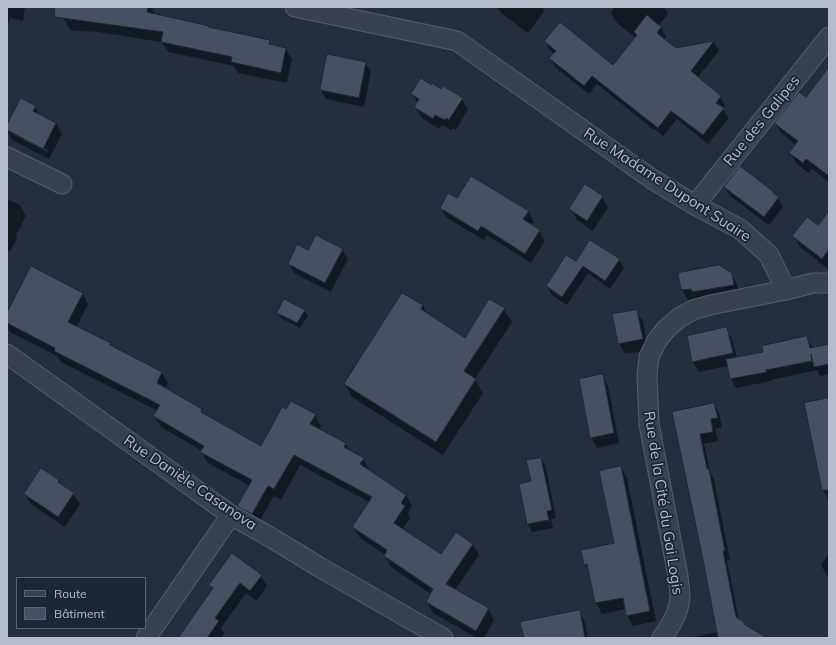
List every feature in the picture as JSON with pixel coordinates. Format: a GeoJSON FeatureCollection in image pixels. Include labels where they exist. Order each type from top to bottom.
{"type":"FeatureCollection","features":[{"type":"Feature","properties":{"kind":"street","name":"Rue Madame Dupont Suaire"},"geometry":{"type":"LineString","coordinates":[[295,7],[457,41],[652,179],[695,205],[740,229],[769,256],[786,290]]}},
{"type":"Feature","properties":{"kind":"street","name":"Rue des Galipes"},"geometry":{"type":"LineString","coordinates":[[695,205],[829,37]]}},
{"type":"Feature","properties":{"kind":"street"},"geometry":{"type":"LineString","coordinates":[[7,157],[62,184]]}},
{"type":"Feature","properties":{"kind":"street"},"geometry":{"type":"LineString","coordinates":[[786,290],[813,283],[829,283]]}},
{"type":"Feature","properties":{"kind":"street","name":"Rue de la Cité du Gai Logis"},"geometry":{"type":"LineString","coordinates":[[662,638],[677,612],[680,595],[678,576],[649,424],[647,376],[649,357],[656,342],[666,329],[679,318],[694,310],[710,305],[786,290]]}},
{"type":"Feature","properties":{"kind":"street","name":"Rue Danièle Casanova"},"geometry":{"type":"LineString","coordinates":[[7,354],[231,515],[443,638]]}},
{"type":"Feature","properties":{"kind":"street"},"geometry":{"type":"LineString","coordinates":[[146,638],[231,515]]}},
{"type":"Feature","properties":{"kind":"building"},"geometry":{"type":"Polygon","coordinates":[[[55,7],[148,7],[147,12],[270,40],[269,44],[286,48],[281,73],[231,62],[232,57],[161,42],[163,32],[55,17],[55,7]]]}},
{"type":"Feature","properties":{"kind":"building"},"geometry":{"type":"Polygon","coordinates":[[[647,15],[661,27],[657,33],[676,48],[714,41],[691,71],[721,96],[716,103],[724,108],[703,135],[671,111],[658,128],[592,76],[584,86],[549,58],[556,51],[544,41],[560,22],[613,65],[637,35],[634,32],[647,15]]]}},
{"type":"Feature","properties":{"kind":"building"},"geometry":{"type":"Polygon","coordinates":[[[327,54],[366,62],[359,98],[320,90],[327,54]]]}},
{"type":"Feature","properties":{"kind":"building"},"geometry":{"type":"Polygon","coordinates":[[[829,67],[829,176],[806,159],[803,163],[789,153],[798,141],[774,123],[799,92],[806,97],[829,67]]]}},
{"type":"Feature","properties":{"kind":"building"},"geometry":{"type":"Polygon","coordinates":[[[421,78],[431,85],[432,83],[441,89],[443,86],[463,98],[449,120],[446,118],[445,120],[435,115],[433,119],[414,107],[419,99],[411,94],[421,78]]]}},
{"type":"Feature","properties":{"kind":"building"},"geometry":{"type":"Polygon","coordinates":[[[21,98],[36,106],[33,111],[56,123],[43,149],[7,130],[7,125],[21,98]]]}},
{"type":"Feature","properties":{"kind":"building"},"geometry":{"type":"Polygon","coordinates":[[[740,166],[779,197],[764,217],[724,187],[740,166]]]}},
{"type":"Feature","properties":{"kind":"building"},"geometry":{"type":"Polygon","coordinates":[[[471,176],[529,211],[523,219],[540,230],[525,254],[481,226],[478,231],[440,208],[448,193],[457,198],[471,176]]]}},
{"type":"Feature","properties":{"kind":"building"},"geometry":{"type":"Polygon","coordinates":[[[585,184],[603,196],[587,221],[569,209],[585,184]]]}},
{"type":"Feature","properties":{"kind":"building"},"geometry":{"type":"Polygon","coordinates":[[[829,211],[829,249],[822,259],[792,236],[807,217],[818,225],[829,211]]]}},
{"type":"Feature","properties":{"kind":"building"},"geometry":{"type":"Polygon","coordinates":[[[316,235],[343,249],[325,283],[288,264],[297,244],[308,250],[316,235]]]}},
{"type":"Feature","properties":{"kind":"building"},"geometry":{"type":"Polygon","coordinates":[[[590,240],[620,259],[605,281],[583,266],[562,297],[546,286],[566,255],[576,261],[590,240]]]}},
{"type":"Feature","properties":{"kind":"building"},"geometry":{"type":"Polygon","coordinates":[[[719,265],[732,273],[734,285],[692,292],[691,289],[681,290],[678,273],[719,265]]]}},
{"type":"Feature","properties":{"kind":"building"},"geometry":{"type":"Polygon","coordinates":[[[31,266],[83,293],[68,322],[111,343],[110,345],[162,372],[157,383],[202,409],[201,412],[261,446],[282,407],[286,409],[291,401],[316,414],[310,424],[346,443],[344,447],[364,458],[360,464],[406,495],[401,503],[405,506],[394,523],[441,554],[456,532],[473,544],[446,584],[489,608],[476,631],[426,602],[433,589],[384,556],[387,550],[352,527],[372,497],[294,455],[274,489],[268,486],[252,514],[237,506],[252,480],[200,452],[204,446],[153,416],[160,405],[54,351],[55,348],[7,323],[7,313],[31,266]]]}},
{"type":"Feature","properties":{"kind":"building"},"geometry":{"type":"Polygon","coordinates":[[[402,293],[423,305],[421,309],[465,338],[489,299],[505,308],[464,371],[476,379],[436,442],[344,384],[402,293]]]}},
{"type":"Feature","properties":{"kind":"building"},"geometry":{"type":"Polygon","coordinates":[[[284,299],[305,310],[297,323],[277,313],[284,299]]]}},
{"type":"Feature","properties":{"kind":"building"},"geometry":{"type":"Polygon","coordinates":[[[637,310],[643,339],[618,344],[612,314],[637,310]]]}},
{"type":"Feature","properties":{"kind":"building"},"geometry":{"type":"Polygon","coordinates":[[[727,327],[733,353],[692,362],[687,336],[727,327]]]}},
{"type":"Feature","properties":{"kind":"building"},"geometry":{"type":"Polygon","coordinates":[[[807,336],[810,348],[829,344],[829,364],[814,367],[811,354],[812,361],[730,379],[726,359],[763,352],[762,346],[807,336]]]}},
{"type":"Feature","properties":{"kind":"building"},"geometry":{"type":"Polygon","coordinates":[[[603,374],[614,433],[590,438],[579,379],[603,374]]]}},
{"type":"Feature","properties":{"kind":"building"},"geometry":{"type":"Polygon","coordinates":[[[829,398],[829,490],[822,490],[804,403],[829,398]]]}},
{"type":"Feature","properties":{"kind":"building"},"geometry":{"type":"Polygon","coordinates":[[[714,403],[718,418],[711,419],[713,432],[700,434],[707,469],[709,469],[736,617],[744,622],[744,624],[767,638],[718,638],[672,412],[714,403]]]}},
{"type":"Feature","properties":{"kind":"building"},"geometry":{"type":"Polygon","coordinates":[[[541,458],[552,510],[547,511],[549,520],[527,524],[519,484],[531,481],[526,460],[541,458]]]}},
{"type":"Feature","properties":{"kind":"building"},"geometry":{"type":"Polygon","coordinates":[[[621,466],[650,611],[626,616],[623,598],[595,603],[587,564],[584,565],[581,550],[614,543],[599,471],[621,466]]]}},
{"type":"Feature","properties":{"kind":"building"},"geometry":{"type":"Polygon","coordinates":[[[41,468],[59,480],[58,482],[74,493],[58,517],[24,494],[41,468]]]}},
{"type":"Feature","properties":{"kind":"building"},"geometry":{"type":"Polygon","coordinates":[[[232,553],[262,575],[250,591],[240,583],[215,618],[219,621],[207,638],[178,638],[213,588],[209,585],[232,553]]]}},
{"type":"Feature","properties":{"kind":"building"},"geometry":{"type":"Polygon","coordinates":[[[580,610],[585,638],[524,638],[520,622],[580,610]]]}}]}
